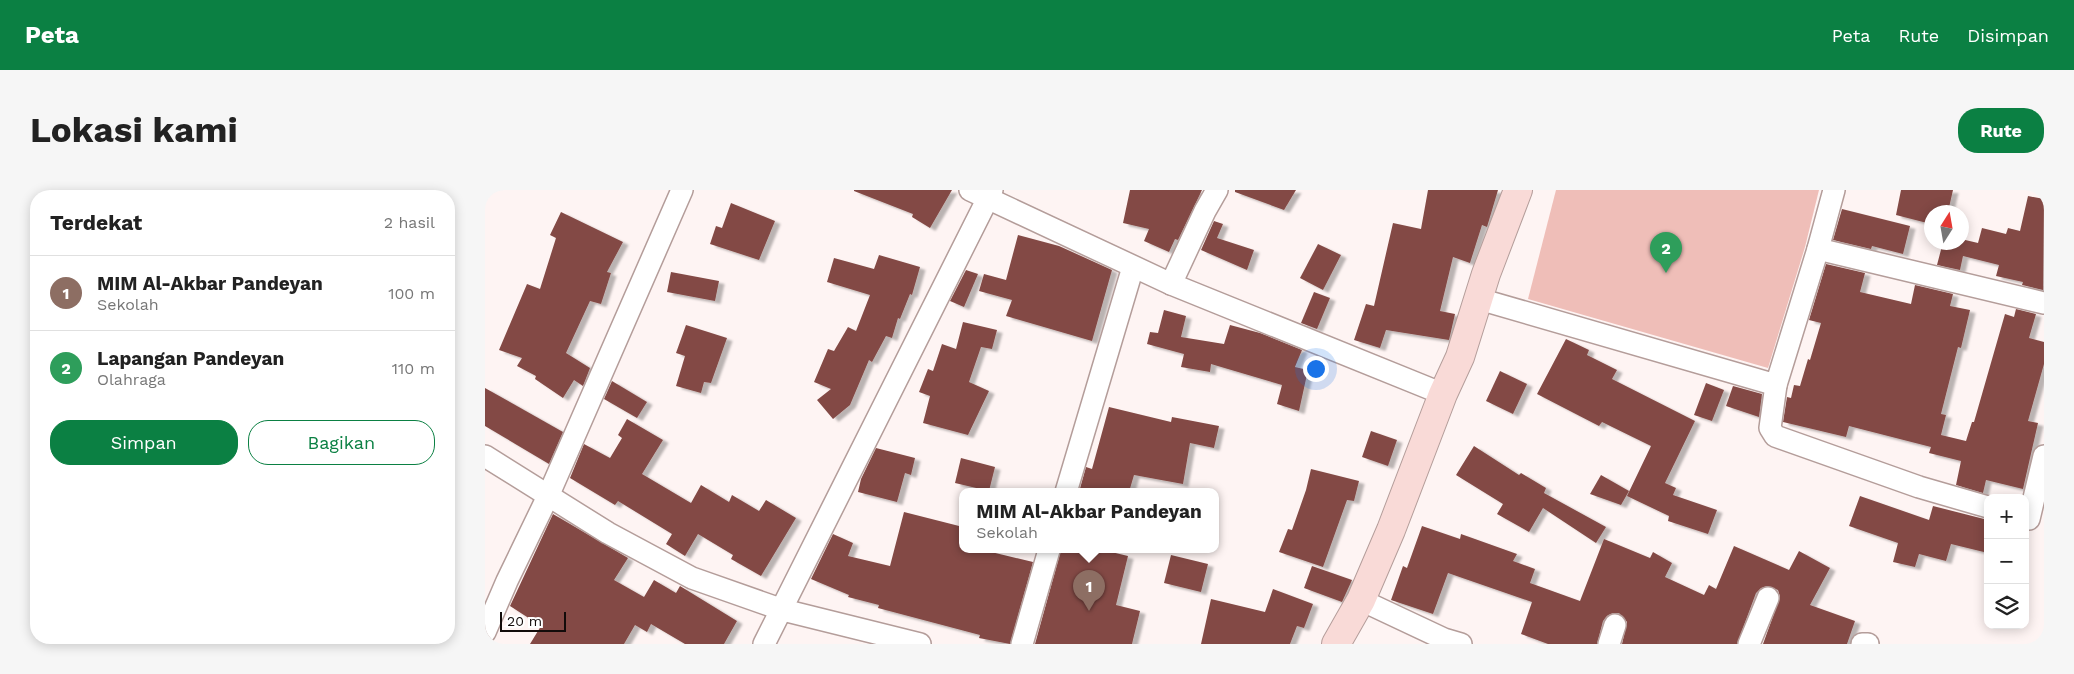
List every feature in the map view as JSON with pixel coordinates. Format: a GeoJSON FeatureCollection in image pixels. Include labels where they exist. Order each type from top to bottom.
{"type":"FeatureCollection","features":[{"type":"Feature","properties":{"kind":"street"},"geometry":{"type":"LineString","coordinates":[[485,632],[507,580],[549,494],[682,190]]}},
{"type":"Feature","properties":{"kind":"street"},"geometry":{"type":"LineString","coordinates":[[1171,284],[1205,211],[1217,190]]}},
{"type":"Feature","properties":{"kind":"street"},"geometry":{"type":"LineString","coordinates":[[1336,644],[1361,600],[1398,512],[1443,394],[1460,357],[1518,190]]}},
{"type":"Feature","properties":{"kind":"street"},"geometry":{"type":"LineString","coordinates":[[1834,190],[1819,249],[1776,386],[1770,428],[1775,436],[1919,486],[1984,506]]}},
{"type":"Feature","properties":{"kind":"street"},"geometry":{"type":"LineString","coordinates":[[764,644],[783,610],[983,193],[1171,284],[1443,394]]}},
{"type":"Feature","properties":{"kind":"street"},"geometry":{"type":"LineString","coordinates":[[1819,249],[2044,303]]}},
{"type":"Feature","properties":{"kind":"street"},"geometry":{"type":"LineString","coordinates":[[1067,488],[1133,267]]}},
{"type":"Feature","properties":{"kind":"street"},"geometry":{"type":"LineString","coordinates":[[1479,299],[1776,386]]}},
{"type":"Feature","properties":{"kind":"street"},"geometry":{"type":"LineString","coordinates":[[485,456],[549,494],[608,533],[670,567],[722,589],[783,610],[920,644]]}},
{"type":"Feature","properties":{"kind":"street"},"geometry":{"type":"LineString","coordinates":[[2033,520],[2044,456]]}},
{"type":"Feature","properties":{"kind":"street"},"geometry":{"type":"LineString","coordinates":[[1022,644],[1048,553]]}},
{"type":"Feature","properties":{"kind":"street"},"geometry":{"type":"LineString","coordinates":[[1749,644],[1769,598]]}},
{"type":"Feature","properties":{"kind":"street"},"geometry":{"type":"LineString","coordinates":[[1361,600],[1444,639],[1461,644]]}},
{"type":"Feature","properties":{"kind":"street"},"geometry":{"type":"LineString","coordinates":[[1861,644],[1868,644]]}},
{"type":"Feature","properties":{"kind":"shaded area"},"geometry":{"type":"Polygon","coordinates":[[[1556,190],[1819,190],[1805,247],[1768,368],[1528,299],[1556,190]]]}},
{"type":"Feature","properties":{"kind":"building"},"geometry":{"type":"Polygon","coordinates":[[[854,190],[952,190],[930,228],[912,217],[913,214],[854,190]]]}},
{"type":"Feature","properties":{"kind":"building"},"geometry":{"type":"Polygon","coordinates":[[[1130,190],[1202,190],[1178,240],[1175,239],[1169,252],[1144,241],[1149,229],[1123,223],[1130,190]]]}},
{"type":"Feature","properties":{"kind":"building"},"geometry":{"type":"Polygon","coordinates":[[[1235,190],[1296,190],[1284,210],[1235,192],[1235,190]]]}},
{"type":"Feature","properties":{"kind":"building"},"geometry":{"type":"Polygon","coordinates":[[[1428,190],[1498,190],[1487,227],[1482,225],[1470,263],[1453,257],[1440,311],[1455,314],[1449,340],[1386,330],[1380,348],[1354,340],[1366,304],[1374,306],[1393,223],[1421,229],[1428,190]]]}},
{"type":"Feature","properties":{"kind":"building"},"geometry":{"type":"Polygon","coordinates":[[[1901,190],[1953,190],[1950,205],[1924,205],[1924,222],[1896,215],[1901,190]]]}},
{"type":"Feature","properties":{"kind":"building"},"geometry":{"type":"Polygon","coordinates":[[[2028,196],[2044,199],[2043,290],[2022,285],[2023,282],[1996,276],[1999,265],[1963,256],[1960,270],[1937,265],[1941,250],[1969,250],[1969,241],[1978,243],[1982,228],[2006,234],[2008,228],[2020,231],[2028,196]]]}},
{"type":"Feature","properties":{"kind":"building"},"geometry":{"type":"Polygon","coordinates":[[[731,203],[775,221],[759,260],[710,244],[716,226],[722,228],[731,203]]]}},
{"type":"Feature","properties":{"kind":"building"},"geometry":{"type":"Polygon","coordinates":[[[1842,209],[1910,226],[1903,254],[1872,246],[1871,249],[1833,240],[1842,209]]]}},
{"type":"Feature","properties":{"kind":"building"},"geometry":{"type":"Polygon","coordinates":[[[561,212],[623,242],[607,272],[611,273],[601,304],[590,301],[566,353],[590,368],[583,386],[574,380],[563,398],[535,379],[536,376],[517,366],[522,358],[499,350],[527,284],[540,289],[556,238],[550,235],[561,212]]]}},
{"type":"Feature","properties":{"kind":"building"},"geometry":{"type":"Polygon","coordinates":[[[1214,221],[1223,224],[1217,238],[1254,250],[1247,270],[1201,250],[1214,221]]]}},
{"type":"Feature","properties":{"kind":"building"},"geometry":{"type":"Polygon","coordinates":[[[1018,235],[1059,246],[1112,270],[1092,341],[1006,316],[1012,300],[979,291],[984,274],[1006,280],[1018,235]]]}},
{"type":"Feature","properties":{"kind":"building"},"geometry":{"type":"Polygon","coordinates":[[[1318,244],[1341,255],[1323,290],[1300,278],[1318,244]]]}},
{"type":"Feature","properties":{"kind":"building"},"geometry":{"type":"Polygon","coordinates":[[[879,255],[920,267],[912,295],[910,294],[900,319],[898,318],[892,338],[886,336],[872,362],[869,360],[850,405],[833,419],[817,400],[831,389],[814,382],[828,349],[834,351],[848,327],[856,331],[870,295],[827,282],[834,258],[874,269],[879,255]]]}},
{"type":"Feature","properties":{"kind":"building"},"geometry":{"type":"Polygon","coordinates":[[[1826,264],[1865,273],[1860,292],[1911,304],[1915,285],[1953,294],[1950,306],[1970,310],[1961,348],[1958,347],[1941,414],[1946,415],[1941,435],[1966,441],[1972,422],[1974,422],[2005,314],[2014,317],[2016,309],[2036,314],[2029,338],[2044,342],[2044,364],[2028,421],[2038,423],[2023,489],[1986,480],[1983,493],[1956,485],[1961,461],[1929,453],[1931,447],[1849,426],[1846,437],[1783,422],[1787,397],[1791,398],[1794,385],[1800,386],[1821,323],[1809,320],[1826,264]]]}},
{"type":"Feature","properties":{"kind":"building"},"geometry":{"type":"Polygon","coordinates":[[[966,270],[978,274],[964,307],[950,301],[966,270]]]}},
{"type":"Feature","properties":{"kind":"building"},"geometry":{"type":"Polygon","coordinates":[[[671,272],[719,281],[715,301],[667,292],[671,272]]]}},
{"type":"Feature","properties":{"kind":"building"},"geometry":{"type":"Polygon","coordinates":[[[1314,292],[1330,298],[1317,329],[1301,323],[1314,292]]]}},
{"type":"Feature","properties":{"kind":"building"},"geometry":{"type":"Polygon","coordinates":[[[1164,310],[1186,316],[1181,337],[1224,344],[1230,325],[1260,333],[1302,350],[1295,367],[1308,370],[1299,411],[1277,404],[1282,385],[1211,364],[1210,372],[1181,367],[1184,354],[1147,344],[1150,332],[1158,333],[1164,310]]]}},
{"type":"Feature","properties":{"kind":"building"},"geometry":{"type":"Polygon","coordinates":[[[963,322],[997,330],[992,349],[981,347],[969,382],[989,391],[968,435],[923,423],[930,396],[919,392],[928,369],[933,371],[942,344],[956,349],[963,322]]]}},
{"type":"Feature","properties":{"kind":"building"},"geometry":{"type":"Polygon","coordinates":[[[686,325],[727,338],[711,383],[704,382],[701,393],[676,386],[685,356],[676,353],[686,325]]]}},
{"type":"Feature","properties":{"kind":"building"},"geometry":{"type":"Polygon","coordinates":[[[1566,339],[1589,350],[1587,355],[1617,370],[1612,379],[1695,421],[1665,483],[1676,488],[1673,495],[1717,510],[1708,534],[1668,521],[1669,516],[1627,496],[1651,446],[1602,422],[1599,426],[1537,394],[1566,339]]]}},
{"type":"Feature","properties":{"kind":"building"},"geometry":{"type":"Polygon","coordinates":[[[1500,371],[1527,384],[1513,414],[1486,401],[1500,371]]]}},
{"type":"Feature","properties":{"kind":"building"},"geometry":{"type":"Polygon","coordinates":[[[612,381],[647,402],[637,418],[604,399],[612,381]]]}},
{"type":"Feature","properties":{"kind":"building"},"geometry":{"type":"Polygon","coordinates":[[[1706,383],[1724,390],[1712,421],[1694,415],[1706,383]]]}},
{"type":"Feature","properties":{"kind":"building"},"geometry":{"type":"Polygon","coordinates":[[[1733,386],[1762,394],[1759,417],[1726,406],[1733,386]]]}},
{"type":"Feature","properties":{"kind":"building"},"geometry":{"type":"Polygon","coordinates":[[[485,388],[563,432],[549,464],[485,426],[485,388]]]}},
{"type":"Feature","properties":{"kind":"building"},"geometry":{"type":"Polygon","coordinates":[[[1109,407],[1171,422],[1172,417],[1219,426],[1214,448],[1190,443],[1183,484],[1134,475],[1130,488],[1080,488],[1086,467],[1092,469],[1109,407]]]}},
{"type":"Feature","properties":{"kind":"building"},"geometry":{"type":"Polygon","coordinates":[[[627,419],[663,440],[642,474],[691,503],[701,485],[729,502],[732,495],[759,511],[766,500],[796,518],[761,576],[731,559],[733,555],[698,534],[685,556],[666,544],[672,534],[618,501],[615,505],[570,478],[584,444],[610,458],[622,438],[618,435],[627,419]]]}},
{"type":"Feature","properties":{"kind":"building"},"geometry":{"type":"Polygon","coordinates":[[[1371,431],[1397,440],[1388,466],[1362,457],[1371,431]]]}},
{"type":"Feature","properties":{"kind":"building"},"geometry":{"type":"Polygon","coordinates":[[[1474,446],[1519,475],[1521,473],[1546,488],[1544,493],[1606,527],[1596,543],[1543,508],[1529,532],[1497,514],[1503,504],[1456,475],[1474,446]]]}},
{"type":"Feature","properties":{"kind":"building"},"geometry":{"type":"Polygon","coordinates":[[[876,448],[915,458],[911,475],[905,473],[897,502],[858,492],[861,479],[876,448]]]}},
{"type":"Feature","properties":{"kind":"building"},"geometry":{"type":"Polygon","coordinates":[[[961,458],[995,467],[990,488],[976,488],[955,483],[961,458]]]}},
{"type":"Feature","properties":{"kind":"building"},"geometry":{"type":"Polygon","coordinates":[[[1311,469],[1359,481],[1354,501],[1347,500],[1323,567],[1279,552],[1288,529],[1292,530],[1311,469]]]}},
{"type":"Feature","properties":{"kind":"building"},"geometry":{"type":"Polygon","coordinates":[[[1601,475],[1629,491],[1621,505],[1590,494],[1601,475]]]}},
{"type":"Feature","properties":{"kind":"building"},"geometry":{"type":"Polygon","coordinates":[[[1860,496],[1929,520],[1933,506],[1984,519],[1984,552],[1951,544],[1946,561],[1919,554],[1915,567],[1893,562],[1898,543],[1849,526],[1860,496]]]}},
{"type":"Feature","properties":{"kind":"building"},"geometry":{"type":"Polygon","coordinates":[[[904,512],[959,526],[959,553],[996,553],[1033,562],[1010,644],[979,638],[980,635],[878,608],[879,605],[848,597],[849,595],[811,579],[833,534],[853,543],[848,556],[890,566],[904,512]]]}},
{"type":"Feature","properties":{"kind":"building"},"geometry":{"type":"Polygon","coordinates":[[[553,514],[628,558],[614,580],[644,597],[654,580],[676,593],[680,586],[737,621],[724,644],[685,644],[651,624],[647,632],[635,625],[624,644],[530,644],[541,626],[510,606],[553,514]]]}},
{"type":"Feature","properties":{"kind":"building"},"geometry":{"type":"Polygon","coordinates":[[[1422,526],[1460,539],[1461,534],[1517,554],[1513,561],[1535,569],[1530,583],[1580,601],[1604,539],[1650,558],[1653,552],[1672,563],[1665,577],[1704,595],[1709,585],[1716,589],[1734,546],[1789,570],[1799,551],[1830,568],[1810,605],[1855,621],[1847,644],[1763,644],[1780,597],[1778,590],[1767,586],[1761,588],[1756,593],[1737,644],[1622,644],[1627,622],[1619,613],[1613,613],[1603,621],[1597,644],[1548,644],[1521,634],[1532,602],[1448,573],[1433,614],[1391,600],[1403,566],[1407,568],[1422,526]]]}},
{"type":"Feature","properties":{"kind":"building"},"geometry":{"type":"Polygon","coordinates":[[[1060,553],[1116,553],[1128,556],[1116,605],[1140,611],[1132,644],[1035,644],[1060,553]]]}},
{"type":"Feature","properties":{"kind":"building"},"geometry":{"type":"Polygon","coordinates":[[[1171,555],[1208,564],[1201,592],[1164,583],[1171,555]]]}},
{"type":"Feature","properties":{"kind":"building"},"geometry":{"type":"Polygon","coordinates":[[[1312,566],[1352,580],[1342,602],[1304,588],[1312,566]]]}},
{"type":"Feature","properties":{"kind":"building"},"geometry":{"type":"Polygon","coordinates":[[[1273,589],[1313,604],[1304,628],[1297,626],[1290,644],[1201,644],[1211,599],[1265,612],[1273,589]]]}},
{"type":"Feature","properties":{"kind":"place","name":"Lapangan Pandeyan"},"geometry":{"type":"Point","coordinates":[1666,273]}},
{"type":"Feature","properties":{"kind":"place","name":"MIM Al-Akbar Pandeyan"},"geometry":{"type":"Point","coordinates":[1089,611]}}]}
